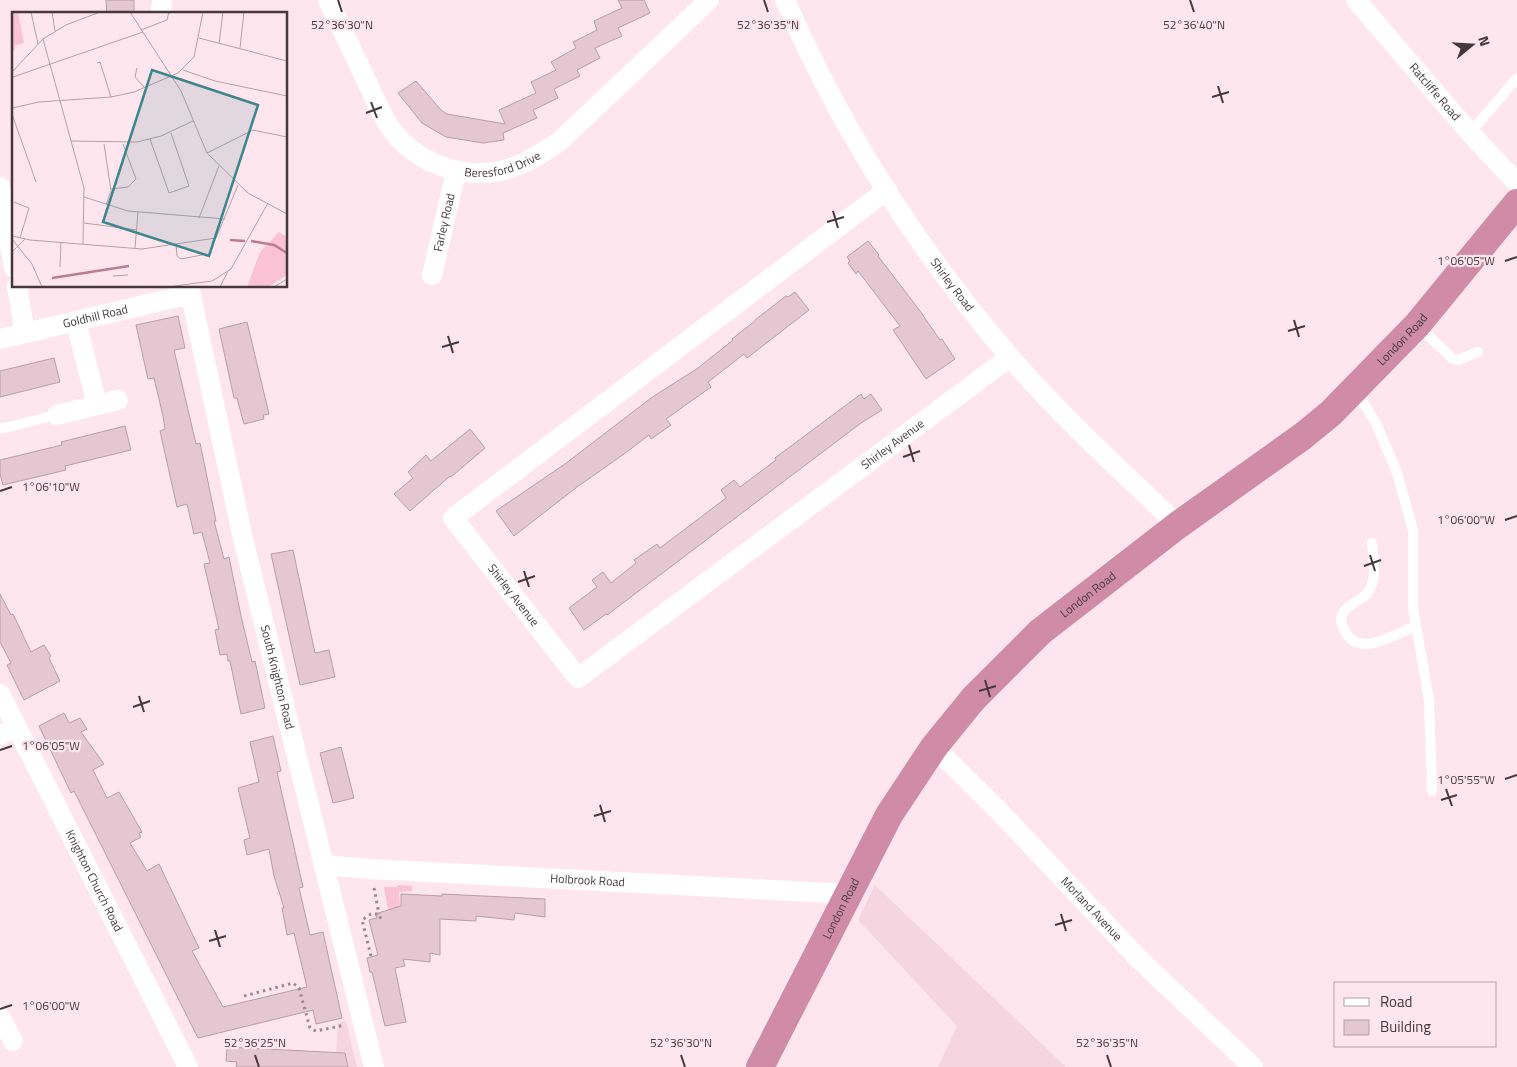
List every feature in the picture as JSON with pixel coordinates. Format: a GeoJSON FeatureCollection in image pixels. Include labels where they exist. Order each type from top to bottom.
{"type":"FeatureCollection","features":[{"type":"Feature","properties":{"kind":"highway","name":"London Road"},"geometry":{"type":"LineString","coordinates":[[760,1067],[889,815],[934,746],[973,699],[1040,632],[1178,526],[1303,436],[1331,413],[1417,325],[1517,203]]}},
{"type":"Feature","properties":{"kind":"street","name":"Beresford Drive"},"geometry":{"type":"LineString","coordinates":[[328,0],[391,130],[410,149],[431,162],[456,172],[488,173],[513,168],[536,158],[560,141],[709,0]]}},
{"type":"Feature","properties":{"kind":"street","name":"Shirley Road"},"geometry":{"type":"LineString","coordinates":[[785,0],[820,76],[860,148],[946,277],[1010,357],[1067,418],[1178,526]]}},
{"type":"Feature","properties":{"kind":"street","name":"Ratcliffe Road"},"geometry":{"type":"LineString","coordinates":[[1356,0],[1470,133],[1517,183]]}},
{"type":"Feature","properties":{"kind":"street","name":"Farley Road"},"geometry":{"type":"LineString","coordinates":[[432,275],[456,172]]}},
{"type":"Feature","properties":{"kind":"street"},"geometry":{"type":"LineString","coordinates":[[0,187],[12,256]]}},
{"type":"Feature","properties":{"kind":"street","name":"Shirley Avenue"},"geometry":{"type":"LineString","coordinates":[[887,190],[453,518],[578,678],[1010,357]]}},
{"type":"Feature","properties":{"kind":"street"},"geometry":{"type":"LineString","coordinates":[[17,288],[25,333]]}},
{"type":"Feature","properties":{"kind":"street","name":"Goldhill Road"},"geometry":{"type":"LineString","coordinates":[[0,339],[76,322],[190,290]]}},
{"type":"Feature","properties":{"kind":"street","name":"South Knighton Road"},"geometry":{"type":"LineString","coordinates":[[190,290],[244,538],[374,1067]]}},
{"type":"Feature","properties":{"kind":"street"},"geometry":{"type":"LineString","coordinates":[[76,322],[97,405]]}},
{"type":"Feature","properties":{"kind":"street"},"geometry":{"type":"LineString","coordinates":[[57,415],[118,400]]}},
{"type":"Feature","properties":{"kind":"street","name":"Knighton Church Road"},"geometry":{"type":"LineString","coordinates":[[0,694],[8,731],[188,1067]]}},
{"type":"Feature","properties":{"kind":"street","name":"Morland Avenue"},"geometry":{"type":"LineString","coordinates":[[934,746],[994,806],[1140,960],[1253,1067]]}},
{"type":"Feature","properties":{"kind":"street","name":"Holbrook Road"},"geometry":{"type":"LineString","coordinates":[[324,865],[850,894]]}},
{"type":"Feature","properties":{"kind":"street"},"geometry":{"type":"LineString","coordinates":[[0,1018],[14,1041]]}},
{"type":"Feature","properties":{"kind":"lane"},"geometry":{"type":"LineString","coordinates":[[1470,133],[1517,78]]}},
{"type":"Feature","properties":{"kind":"lane"},"geometry":{"type":"LineString","coordinates":[[1417,325],[1453,359],[1458,360],[1478,352]]}},
{"type":"Feature","properties":{"kind":"lane"},"geometry":{"type":"LineString","coordinates":[[1355,390],[1376,422],[1397,473],[1413,530],[1412,595],[1428,700],[1432,791]]}},
{"type":"Feature","properties":{"kind":"lane"},"geometry":{"type":"LineString","coordinates":[[0,429],[57,415]]}},
{"type":"Feature","properties":{"kind":"lane"},"geometry":{"type":"LineString","coordinates":[[1372,543],[1374,580],[1370,591],[1349,605],[1342,615],[1341,620],[1345,632],[1353,641],[1363,645],[1416,626]]}},
{"type":"Feature","properties":{"kind":"path"},"geometry":{"type":"LineString","coordinates":[[370,869],[380,920]]}},
{"type":"Feature","properties":{"kind":"path"},"geometry":{"type":"LineString","coordinates":[[370,956],[362,920],[372,914],[379,914]]}},
{"type":"Feature","properties":{"kind":"path"},"geometry":{"type":"LineString","coordinates":[[244,996],[293,983],[298,988],[310,1028],[316,1031],[362,1022]]}},
{"type":"Feature","properties":{"kind":"shaded area"},"geometry":{"type":"Polygon","coordinates":[[[398,885],[412,886],[412,891],[399,892],[400,910],[389,915],[384,887],[397,887],[398,885]]]}},
{"type":"Feature","properties":{"kind":"shaded area"},"geometry":{"type":"Polygon","coordinates":[[[875,885],[1066,1067],[938,1067],[957,1026],[858,920],[875,885]]]}},
{"type":"Feature","properties":{"kind":"shaded area"},"geometry":{"type":"Polygon","coordinates":[[[346,1021],[357,1067],[335,1067],[338,1023],[346,1021]]]}},
{"type":"Feature","properties":{"kind":"building"},"geometry":{"type":"Polygon","coordinates":[[[106,0],[134,0],[134,12],[107,12],[106,0]]]}},
{"type":"Feature","properties":{"kind":"building"},"geometry":{"type":"Polygon","coordinates":[[[618,0],[644,0],[650,13],[618,28],[622,36],[595,48],[600,58],[577,70],[580,76],[554,89],[558,98],[533,110],[537,118],[503,133],[504,140],[483,143],[446,137],[422,123],[398,93],[416,81],[441,110],[447,114],[505,124],[499,110],[536,93],[531,82],[556,70],[551,62],[576,48],[573,42],[597,30],[594,21],[622,8],[618,0]]]}},
{"type":"Feature","properties":{"kind":"building"},"geometry":{"type":"Polygon","coordinates":[[[868,241],[955,359],[926,379],[893,330],[900,326],[858,271],[856,274],[848,263],[850,261],[847,257],[868,241]]]}},
{"type":"Feature","properties":{"kind":"building"},"geometry":{"type":"Polygon","coordinates":[[[795,292],[809,310],[747,358],[744,354],[708,382],[711,387],[666,419],[671,425],[651,439],[649,435],[514,536],[496,511],[565,464],[651,398],[698,368],[755,320],[786,296],[788,297],[795,292]]]}},
{"type":"Feature","properties":{"kind":"building"},"geometry":{"type":"Polygon","coordinates":[[[178,316],[185,348],[174,350],[196,444],[200,443],[216,521],[214,521],[224,559],[229,557],[241,616],[252,662],[255,661],[265,708],[241,714],[230,661],[228,661],[227,654],[220,655],[215,630],[219,629],[204,564],[210,563],[202,532],[194,534],[187,504],[177,507],[160,431],[165,429],[163,416],[154,378],[148,379],[136,325],[178,316]]]}},
{"type":"Feature","properties":{"kind":"building"},"geometry":{"type":"Polygon","coordinates":[[[247,322],[269,414],[263,415],[264,419],[244,424],[237,398],[234,398],[219,329],[247,322]]]}},
{"type":"Feature","properties":{"kind":"building"},"geometry":{"type":"Polygon","coordinates":[[[54,358],[60,382],[0,397],[0,371],[54,358]]]}},
{"type":"Feature","properties":{"kind":"building"},"geometry":{"type":"Polygon","coordinates":[[[861,394],[864,399],[871,394],[882,410],[861,423],[607,615],[584,630],[569,608],[597,587],[592,580],[603,572],[611,583],[636,563],[634,560],[657,544],[660,548],[726,498],[721,490],[734,480],[740,487],[776,460],[775,458],[861,394]]]}},
{"type":"Feature","properties":{"kind":"building"},"geometry":{"type":"Polygon","coordinates":[[[125,426],[131,450],[65,466],[66,470],[3,485],[0,474],[0,460],[62,445],[61,442],[125,426]]]}},
{"type":"Feature","properties":{"kind":"building"},"geometry":{"type":"Polygon","coordinates":[[[470,429],[485,448],[410,511],[394,494],[413,478],[408,472],[426,455],[431,461],[470,429]]]}},
{"type":"Feature","properties":{"kind":"building"},"geometry":{"type":"Polygon","coordinates":[[[293,550],[315,653],[329,650],[335,677],[300,685],[271,554],[293,550]]]}},
{"type":"Feature","properties":{"kind":"building"},"geometry":{"type":"Polygon","coordinates":[[[0,594],[11,615],[13,614],[31,652],[44,645],[51,656],[49,658],[60,681],[24,700],[7,665],[11,663],[0,642],[0,594]]]}},
{"type":"Feature","properties":{"kind":"building"},"geometry":{"type":"Polygon","coordinates":[[[64,713],[69,723],[80,718],[87,729],[81,732],[104,764],[93,770],[107,798],[119,792],[142,832],[139,833],[141,837],[130,843],[147,871],[159,864],[199,948],[192,951],[223,1007],[307,987],[294,933],[287,935],[282,908],[284,908],[274,876],[269,849],[247,855],[244,840],[250,838],[238,788],[259,782],[250,742],[273,736],[281,771],[277,772],[303,887],[299,888],[310,935],[323,932],[342,1018],[316,1024],[313,1010],[198,1038],[74,791],[71,793],[39,726],[64,713]]]}},
{"type":"Feature","properties":{"kind":"building"},"geometry":{"type":"Polygon","coordinates":[[[341,747],[354,798],[333,803],[320,753],[341,747]]]}},
{"type":"Feature","properties":{"kind":"building"},"geometry":{"type":"Polygon","coordinates":[[[401,894],[545,899],[545,917],[515,913],[514,920],[476,916],[476,921],[440,919],[440,955],[430,953],[430,962],[403,959],[405,966],[395,968],[406,1022],[385,1026],[367,958],[378,955],[369,920],[377,918],[375,914],[401,906],[401,894]]]}},
{"type":"Feature","properties":{"kind":"building"},"geometry":{"type":"Polygon","coordinates":[[[227,1047],[345,1053],[348,1067],[236,1067],[237,1062],[226,1061],[227,1047]]]}}]}
